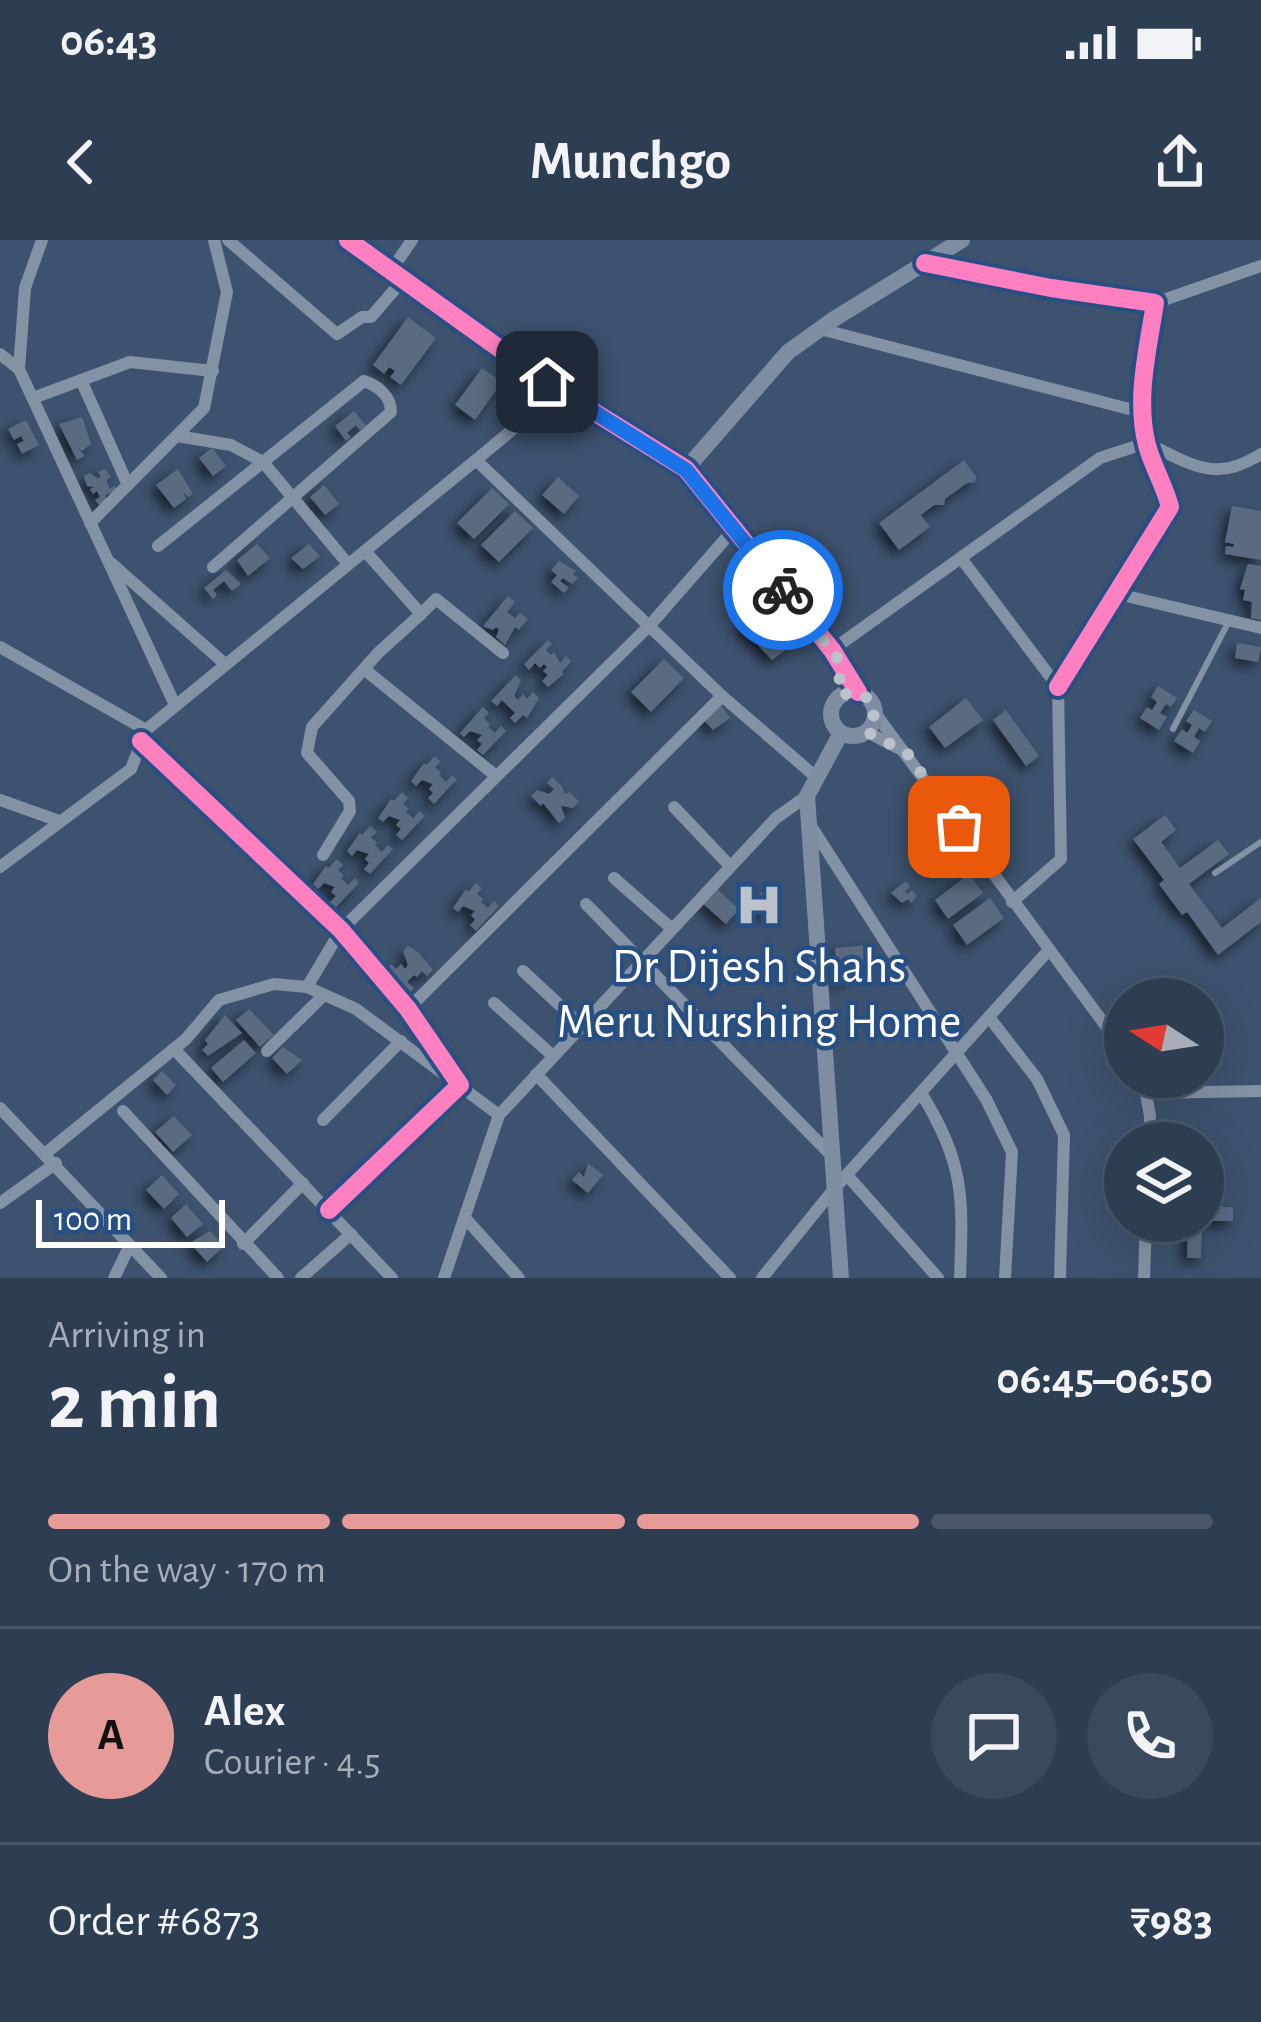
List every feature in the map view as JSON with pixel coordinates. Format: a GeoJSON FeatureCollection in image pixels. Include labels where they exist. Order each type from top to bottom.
{"type":"FeatureCollection","features":[{"type":"Feature","properties":{"kind":"street"},"geometry":{"type":"LineString","coordinates":[[19,369],[25,288],[42,240]]}},
{"type":"Feature","properties":{"kind":"street"},"geometry":{"type":"LineString","coordinates":[[90,524],[204,408],[227,292],[214,240]]}},
{"type":"Feature","properties":{"kind":"street"},"geometry":{"type":"LineString","coordinates":[[228,240],[338,334],[362,317],[371,317],[412,240]]}},
{"type":"Feature","properties":{"kind":"street"},"geometry":{"type":"LineString","coordinates":[[348,240],[560,390],[686,470],[835,655],[850,694]]}},
{"type":"Feature","properties":{"kind":"street"},"geometry":{"type":"LineString","coordinates":[[686,470],[788,352],[962,240]]}},
{"type":"Feature","properties":{"kind":"street"},"geometry":{"type":"LineString","coordinates":[[925,263],[1051,289],[1155,303],[1261,266]]}},
{"type":"Feature","properties":{"kind":"street"},"geometry":{"type":"LineString","coordinates":[[1012,902],[1061,860],[1058,687],[1170,507],[1162,475],[1146,443],[1141,412],[1155,303]]}},
{"type":"Feature","properties":{"kind":"street"},"geometry":{"type":"LineString","coordinates":[[820,329],[1141,412]]}},
{"type":"Feature","properties":{"kind":"street"},"geometry":{"type":"LineString","coordinates":[[0,354],[19,369],[175,705]]}},
{"type":"Feature","properties":{"kind":"street"},"geometry":{"type":"LineString","coordinates":[[33,398],[130,362],[213,371]]}},
{"type":"Feature","properties":{"kind":"street"},"geometry":{"type":"LineString","coordinates":[[81,380],[128,484]]}},
{"type":"Feature","properties":{"kind":"street"},"geometry":{"type":"LineString","coordinates":[[158,546],[364,381],[380,389],[391,412],[214,567]]}},
{"type":"Feature","properties":{"kind":"street"},"geometry":{"type":"LineString","coordinates":[[0,867],[131,769],[143,736],[175,705],[560,390]]}},
{"type":"Feature","properties":{"kind":"street"},"geometry":{"type":"LineString","coordinates":[[177,436],[231,446],[263,462],[348,564]]}},
{"type":"Feature","properties":{"kind":"street"},"geometry":{"type":"LineString","coordinates":[[835,655],[1088,464],[1146,443],[1206,470],[1228,471],[1261,454]]}},
{"type":"Feature","properties":{"kind":"street"},"geometry":{"type":"LineString","coordinates":[[476,460],[722,696],[819,772]]}},
{"type":"Feature","properties":{"kind":"street"},"geometry":{"type":"LineString","coordinates":[[307,987],[341,930],[651,624],[734,530]]}},
{"type":"Feature","properties":{"kind":"street"},"geometry":{"type":"LineString","coordinates":[[365,551],[421,614]]}},
{"type":"Feature","properties":{"kind":"street"},"geometry":{"type":"LineString","coordinates":[[105,558],[225,664]]}},
{"type":"Feature","properties":{"kind":"street"},"geometry":{"type":"LineString","coordinates":[[961,558],[1058,687]]}},
{"type":"Feature","properties":{"kind":"street"},"geometry":{"type":"LineString","coordinates":[[1118,594],[1261,628]]}},
{"type":"Feature","properties":{"kind":"street"},"geometry":{"type":"LineString","coordinates":[[323,855],[350,811],[350,802],[307,753],[312,727],[436,599],[502,653]]}},
{"type":"Feature","properties":{"kind":"street"},"geometry":{"type":"LineString","coordinates":[[0,647],[143,736],[341,930],[408,1009],[460,1085]]}},
{"type":"Feature","properties":{"kind":"street"},"geometry":{"type":"LineString","coordinates":[[364,669],[496,776]]}},
{"type":"Feature","properties":{"kind":"street"},"geometry":{"type":"LineString","coordinates":[[850,694],[870,700],[1104,1024]]}},
{"type":"Feature","properties":{"kind":"street"},"geometry":{"type":"LineString","coordinates":[[444,1278],[499,1115],[776,818],[807,796],[836,726],[832,706],[850,694]]}},
{"type":"Feature","properties":{"kind":"street"},"geometry":{"type":"LineString","coordinates":[[408,1009],[722,696]]}},
{"type":"Feature","properties":{"kind":"street"},"geometry":{"type":"LineString","coordinates":[[867,732],[875,712]]}},
{"type":"Feature","properties":{"kind":"street"},"geometry":{"type":"LineString","coordinates":[[836,726],[854,736],[867,732],[907,753]]}},
{"type":"Feature","properties":{"kind":"street"},"geometry":{"type":"LineString","coordinates":[[807,796],[831,1155],[840,1182],[841,1278]]}},
{"type":"Feature","properties":{"kind":"street"},"geometry":{"type":"LineString","coordinates":[[0,800],[59,821]]}},
{"type":"Feature","properties":{"kind":"street"},"geometry":{"type":"LineString","coordinates":[[674,807],[730,866]]}},
{"type":"Feature","properties":{"kind":"street"},"geometry":{"type":"LineString","coordinates":[[808,822],[986,1099],[1012,1152],[1005,1278]]}},
{"type":"Feature","properties":{"kind":"street"},"geometry":{"type":"LineString","coordinates":[[614,878],[671,928]]}},
{"type":"Feature","properties":{"kind":"street"},"geometry":{"type":"LineString","coordinates":[[586,904],[831,1155]]}},
{"type":"Feature","properties":{"kind":"street"},"geometry":{"type":"LineString","coordinates":[[762,1278],[840,1182],[1048,951]]}},
{"type":"Feature","properties":{"kind":"street"},"geometry":{"type":"LineString","coordinates":[[523,971],[580,1024]]}},
{"type":"Feature","properties":{"kind":"street"},"geometry":{"type":"LineString","coordinates":[[0,1203],[174,1049],[219,1000],[274,984],[307,987],[356,1009],[499,1115]]}},
{"type":"Feature","properties":{"kind":"street"},"geometry":{"type":"LineString","coordinates":[[267,1051],[324,995]]}},
{"type":"Feature","properties":{"kind":"street"},"geometry":{"type":"LineString","coordinates":[[494,1003],[553,1056]]}},
{"type":"Feature","properties":{"kind":"street"},"geometry":{"type":"LineString","coordinates":[[989,1017],[1037,1079],[1064,1135],[1060,1278]]}},
{"type":"Feature","properties":{"kind":"street"},"geometry":{"type":"LineString","coordinates":[[323,1120],[400,1041]]}},
{"type":"Feature","properties":{"kind":"street"},"geometry":{"type":"LineString","coordinates":[[174,1049],[392,1278]]}},
{"type":"Feature","properties":{"kind":"street"},"geometry":{"type":"LineString","coordinates":[[536,1074],[730,1278]]}},
{"type":"Feature","properties":{"kind":"street"},"geometry":{"type":"LineString","coordinates":[[329,1210],[460,1085]]}},
{"type":"Feature","properties":{"kind":"street"},"geometry":{"type":"LineString","coordinates":[[1224,1092],[1261,1091]]}},
{"type":"Feature","properties":{"kind":"street"},"geometry":{"type":"LineString","coordinates":[[921,1093],[949,1139],[963,1203],[960,1278]]}},
{"type":"Feature","properties":{"kind":"street"},"geometry":{"type":"LineString","coordinates":[[0,1108],[161,1278]]}},
{"type":"Feature","properties":{"kind":"street"},"geometry":{"type":"LineString","coordinates":[[123,1111],[269,1275]]}},
{"type":"Feature","properties":{"kind":"street"},"geometry":{"type":"LineString","coordinates":[[840,1182],[938,1278]]}},
{"type":"Feature","properties":{"kind":"street"},"geometry":{"type":"LineString","coordinates":[[243,1244],[303,1183]]}},
{"type":"Feature","properties":{"kind":"street"},"geometry":{"type":"LineString","coordinates":[[466,1219],[519,1278]]}},
{"type":"Feature","properties":{"kind":"street"},"geometry":{"type":"LineString","coordinates":[[301,1278],[351,1234]]}},
{"type":"Feature","properties":{"kind":"street"},"geometry":{"type":"LineString","coordinates":[[1144,1278],[1145,1242]]}},
{"type":"Feature","properties":{"kind":"street"},"geometry":{"type":"LineString","coordinates":[[113,1278],[129,1246]]}},
{"type":"Feature","properties":{"kind":"lane"},"geometry":{"type":"LineString","coordinates":[[1173,729],[1229,621]]}},
{"type":"Feature","properties":{"kind":"lane"},"geometry":{"type":"LineString","coordinates":[[1214,872],[1261,842]]}},
{"type":"Feature","properties":{"kind":"building"},"geometry":{"type":"Polygon","coordinates":[[[408,317],[436,338],[401,385],[390,377],[395,371],[389,367],[384,374],[373,365],[408,317]]]}},
{"type":"Feature","properties":{"kind":"building"},"geometry":{"type":"Polygon","coordinates":[[[482,368],[502,382],[475,420],[455,405],[482,368]]]}},
{"type":"Feature","properties":{"kind":"building"},"geometry":{"type":"Polygon","coordinates":[[[354,411],[366,426],[360,430],[356,425],[346,441],[335,426],[354,411]]]}},
{"type":"Feature","properties":{"kind":"building"},"geometry":{"type":"Polygon","coordinates":[[[82,417],[91,444],[82,451],[78,448],[85,456],[77,460],[59,424],[82,417]]]}},
{"type":"Feature","properties":{"kind":"building"},"geometry":{"type":"Polygon","coordinates":[[[26,420],[39,445],[22,454],[17,444],[24,441],[21,436],[14,440],[8,429],[26,420]]]}},
{"type":"Feature","properties":{"kind":"building"},"geometry":{"type":"Polygon","coordinates":[[[212,448],[226,466],[213,476],[199,458],[212,448]]]}},
{"type":"Feature","properties":{"kind":"building"},"geometry":{"type":"Polygon","coordinates":[[[964,460],[975,482],[921,515],[930,527],[899,550],[879,523],[964,460]]]}},
{"type":"Feature","properties":{"kind":"building"},"geometry":{"type":"Polygon","coordinates":[[[105,469],[111,477],[106,480],[110,489],[115,486],[119,494],[114,499],[111,493],[106,495],[106,505],[101,507],[95,500],[100,497],[97,491],[93,494],[90,489],[94,487],[87,486],[84,476],[101,477],[98,472],[105,469]]]}},
{"type":"Feature","properties":{"kind":"building"},"geometry":{"type":"Polygon","coordinates":[[[178,469],[193,494],[188,497],[183,491],[186,499],[174,508],[156,485],[178,469]]]}},
{"type":"Feature","properties":{"kind":"building"},"geometry":{"type":"Polygon","coordinates":[[[558,477],[579,496],[564,514],[542,495],[558,477]]]}},
{"type":"Feature","properties":{"kind":"building"},"geometry":{"type":"Polygon","coordinates":[[[324,485],[339,504],[325,515],[310,497],[324,485]]]}},
{"type":"Feature","properties":{"kind":"building"},"geometry":{"type":"Polygon","coordinates":[[[492,488],[509,504],[474,539],[457,523],[492,488]]]}},
{"type":"Feature","properties":{"kind":"building"},"geometry":{"type":"Polygon","coordinates":[[[1232,506],[1261,511],[1261,560],[1225,554],[1226,546],[1234,544],[1225,542],[1232,506]]]}},
{"type":"Feature","properties":{"kind":"building"},"geometry":{"type":"Polygon","coordinates":[[[515,511],[533,528],[499,562],[481,545],[515,511]]]}},
{"type":"Feature","properties":{"kind":"building"},"geometry":{"type":"Polygon","coordinates":[[[257,544],[270,558],[248,576],[237,560],[257,544]]]}},
{"type":"Feature","properties":{"kind":"building"},"geometry":{"type":"Polygon","coordinates":[[[309,544],[320,556],[303,569],[291,558],[309,544]]]}},
{"type":"Feature","properties":{"kind":"building"},"geometry":{"type":"Polygon","coordinates":[[[559,561],[576,571],[573,574],[578,578],[572,584],[563,578],[560,581],[569,588],[564,593],[551,582],[557,575],[551,570],[559,561]]]}},
{"type":"Feature","properties":{"kind":"building"},"geometry":{"type":"Polygon","coordinates":[[[1248,564],[1261,566],[1261,620],[1251,618],[1252,602],[1243,600],[1245,590],[1240,589],[1248,564]]]}},
{"type":"Feature","properties":{"kind":"building"},"geometry":{"type":"Polygon","coordinates":[[[226,570],[241,584],[232,591],[224,581],[213,590],[217,595],[213,599],[204,588],[226,570]]]}},
{"type":"Feature","properties":{"kind":"building"},"geometry":{"type":"Polygon","coordinates":[[[508,596],[515,602],[507,612],[528,619],[519,630],[515,627],[505,645],[496,637],[496,627],[483,626],[508,596]]]}},
{"type":"Feature","properties":{"kind":"building"},"geometry":{"type":"Polygon","coordinates":[[[761,606],[791,646],[772,660],[740,626],[761,606]]]}},
{"type":"Feature","properties":{"kind":"building"},"geometry":{"type":"Polygon","coordinates":[[[548,640],[552,644],[546,650],[551,655],[554,652],[560,663],[566,656],[571,661],[548,687],[542,681],[548,675],[544,664],[540,668],[535,663],[529,670],[524,664],[548,640]]]}},
{"type":"Feature","properties":{"kind":"building"},"geometry":{"type":"Polygon","coordinates":[[[1237,643],[1261,647],[1258,662],[1235,658],[1237,643]]]}},
{"type":"Feature","properties":{"kind":"building"},"geometry":{"type":"Polygon","coordinates":[[[664,659],[684,678],[651,712],[631,692],[664,659]]]}},
{"type":"Feature","properties":{"kind":"building"},"geometry":{"type":"Polygon","coordinates":[[[516,675],[521,680],[514,696],[518,700],[533,692],[539,698],[527,718],[523,715],[515,723],[510,718],[515,713],[502,700],[497,706],[491,701],[516,675]]]}},
{"type":"Feature","properties":{"kind":"building"},"geometry":{"type":"Polygon","coordinates":[[[1158,686],[1177,698],[1160,713],[1167,717],[1159,730],[1140,718],[1157,702],[1151,697],[1158,686]]]}},
{"type":"Feature","properties":{"kind":"building"},"geometry":{"type":"Polygon","coordinates":[[[966,698],[983,720],[945,748],[929,727],[966,698]]]}},
{"type":"Feature","properties":{"kind":"building"},"geometry":{"type":"Polygon","coordinates":[[[719,702],[730,718],[713,730],[703,719],[719,702]]]}},
{"type":"Feature","properties":{"kind":"building"},"geometry":{"type":"Polygon","coordinates":[[[483,707],[489,713],[484,718],[488,726],[495,733],[501,726],[506,731],[483,755],[477,750],[482,735],[470,731],[464,737],[460,733],[483,707]]]}},
{"type":"Feature","properties":{"kind":"building"},"geometry":{"type":"Polygon","coordinates":[[[1006,710],[1039,756],[1026,766],[993,720],[1006,710]]]}},
{"type":"Feature","properties":{"kind":"building"},"geometry":{"type":"Polygon","coordinates":[[[1194,710],[1212,721],[1205,732],[1199,728],[1194,737],[1200,741],[1193,753],[1174,741],[1182,729],[1187,733],[1192,725],[1186,721],[1194,710]]]}},
{"type":"Feature","properties":{"kind":"building"},"geometry":{"type":"Polygon","coordinates":[[[435,756],[441,762],[435,767],[439,775],[446,782],[452,775],[457,779],[434,804],[428,798],[433,784],[422,780],[416,786],[411,781],[435,756]]]}},
{"type":"Feature","properties":{"kind":"building"},"geometry":{"type":"Polygon","coordinates":[[[552,777],[565,794],[579,801],[573,808],[561,806],[565,818],[559,823],[531,796],[537,790],[549,794],[554,789],[547,783],[552,777]]]}},
{"type":"Feature","properties":{"kind":"building"},"geometry":{"type":"Polygon","coordinates":[[[402,792],[408,798],[403,804],[409,809],[406,812],[413,818],[420,811],[425,816],[402,840],[396,835],[400,820],[378,818],[402,792]]]}},
{"type":"Feature","properties":{"kind":"building"},"geometry":{"type":"Polygon","coordinates":[[[1165,815],[1176,830],[1161,842],[1180,868],[1218,840],[1229,854],[1189,884],[1222,928],[1261,898],[1261,922],[1218,955],[1187,912],[1182,915],[1159,884],[1164,880],[1133,839],[1165,815]]]}},
{"type":"Feature","properties":{"kind":"building"},"geometry":{"type":"Polygon","coordinates":[[[370,826],[377,832],[371,837],[382,852],[388,845],[393,849],[370,874],[364,869],[369,854],[357,850],[352,856],[347,851],[370,826]]]}},
{"type":"Feature","properties":{"kind":"building"},"geometry":{"type":"Polygon","coordinates":[[[337,859],[343,865],[338,870],[341,878],[348,885],[355,878],[359,883],[336,907],[330,902],[336,896],[331,892],[335,887],[324,883],[318,889],[313,884],[337,859]]]}},
{"type":"Feature","properties":{"kind":"building"},"geometry":{"type":"Polygon","coordinates":[[[969,874],[983,893],[948,919],[935,900],[969,874]]]}},
{"type":"Feature","properties":{"kind":"building"},"geometry":{"type":"Polygon","coordinates":[[[906,881],[910,887],[905,891],[912,890],[917,896],[911,903],[908,899],[902,903],[891,893],[906,881]]]}},
{"type":"Feature","properties":{"kind":"building"},"geometry":{"type":"Polygon","coordinates":[[[476,883],[482,888],[477,894],[481,902],[488,908],[494,901],[499,906],[476,931],[470,925],[475,911],[453,908],[476,883]]]}},
{"type":"Feature","properties":{"kind":"building"},"geometry":{"type":"Polygon","coordinates":[[[716,888],[739,909],[726,924],[702,903],[716,888]]]}},
{"type":"Feature","properties":{"kind":"building"},"geometry":{"type":"Polygon","coordinates":[[[765,888],[771,913],[743,914],[765,888]]]}},
{"type":"Feature","properties":{"kind":"building"},"geometry":{"type":"Polygon","coordinates":[[[990,898],[1004,918],[967,945],[953,925],[990,898]]]}},
{"type":"Feature","properties":{"kind":"building"},"geometry":{"type":"Polygon","coordinates":[[[869,945],[872,960],[838,985],[835,948],[869,945]]]}},
{"type":"Feature","properties":{"kind":"building"},"geometry":{"type":"Polygon","coordinates":[[[408,946],[433,970],[427,976],[422,971],[407,982],[414,988],[410,993],[385,970],[391,964],[405,969],[403,951],[408,946]]]}},
{"type":"Feature","properties":{"kind":"building"},"geometry":{"type":"Polygon","coordinates":[[[249,1009],[274,1035],[260,1047],[236,1020],[249,1009]]]}},
{"type":"Feature","properties":{"kind":"building"},"geometry":{"type":"Polygon","coordinates":[[[225,1015],[242,1033],[208,1056],[202,1050],[208,1044],[205,1040],[225,1015]]]}},
{"type":"Feature","properties":{"kind":"building"},"geometry":{"type":"Polygon","coordinates":[[[244,1040],[256,1053],[223,1082],[211,1068],[244,1040]]]}},
{"type":"Feature","properties":{"kind":"building"},"geometry":{"type":"Polygon","coordinates":[[[283,1047],[302,1060],[287,1074],[272,1058],[283,1047]]]}},
{"type":"Feature","properties":{"kind":"building"},"geometry":{"type":"Polygon","coordinates":[[[162,1071],[176,1085],[167,1095],[153,1080],[162,1071]]]}},
{"type":"Feature","properties":{"kind":"building"},"geometry":{"type":"Polygon","coordinates":[[[174,1116],[192,1135],[173,1152],[155,1132],[174,1116]]]}},
{"type":"Feature","properties":{"kind":"building"},"geometry":{"type":"Polygon","coordinates":[[[588,1163],[603,1175],[588,1193],[572,1180],[579,1172],[584,1177],[588,1163]]]}},
{"type":"Feature","properties":{"kind":"building"},"geometry":{"type":"Polygon","coordinates":[[[162,1175],[179,1194],[164,1209],[146,1190],[162,1175]]]}},
{"type":"Feature","properties":{"kind":"building"},"geometry":{"type":"Polygon","coordinates":[[[186,1204],[203,1224],[187,1237],[171,1218],[186,1204]]]}},
{"type":"Feature","properties":{"kind":"building"},"geometry":{"type":"Polygon","coordinates":[[[1224,1207],[1233,1207],[1233,1221],[1224,1221],[1224,1207]]]}},
{"type":"Feature","properties":{"kind":"building"},"geometry":{"type":"Polygon","coordinates":[[[210,1231],[224,1246],[207,1262],[190,1243],[210,1231]]]}},
{"type":"Feature","properties":{"kind":"building"},"geometry":{"type":"Polygon","coordinates":[[[1187,1242],[1201,1242],[1201,1258],[1187,1258],[1187,1242]]]}},
{"type":"Feature","properties":{"kind":"cycle path"},"geometry":{"type":"LineString","coordinates":[[348,240],[546,382],[686,469],[832,650],[858,692]]}},
{"type":"Feature","properties":{"kind":"cycle path"},"geometry":{"type":"LineString","coordinates":[[925,263],[1155,303],[1142,410],[1147,445],[1170,507],[1058,687]]}},
{"type":"Feature","properties":{"kind":"cycle path"},"geometry":{"type":"LineString","coordinates":[[141,741],[341,930],[408,1009],[460,1085],[329,1210]]}},
{"type":"Feature","properties":{"kind":"way so far"},"geometry":{"type":"LineString","coordinates":[[783,590],[838,659],[841,695],[858,692],[870,700],[875,712],[867,732],[907,753],[959,827]]}},
{"type":"Feature","properties":{"kind":"place","name":"Dr Dijesh Shahs Meru Nurshing Home"},"geometry":{"type":"Point","coordinates":[759,905]}},
{"type":"Feature","properties":{"kind":"route"},"geometry":{"type":"LineString","coordinates":[[547,382],[686,470],[783,590]]}}]}
